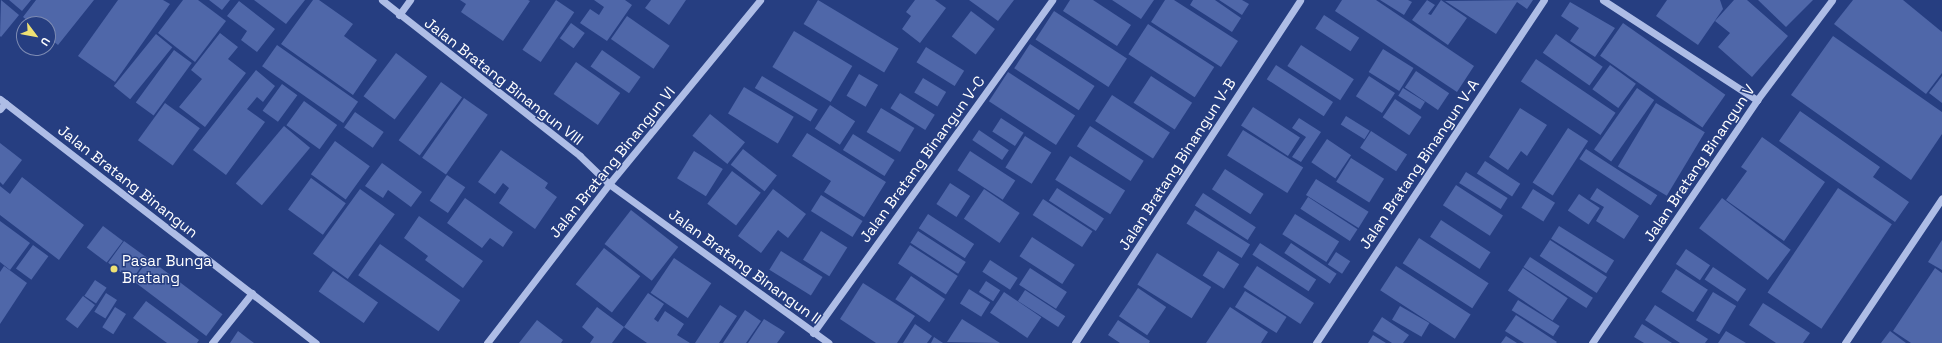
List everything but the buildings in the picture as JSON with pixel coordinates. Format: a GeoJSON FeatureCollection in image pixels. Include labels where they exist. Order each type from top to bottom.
{"type":"FeatureCollection","features":[{"type":"Feature","properties":{"kind":"street","name":"Jalan Bratang Binangun VIII"},"geometry":{"type":"LineString","coordinates":[[382,0],[399,15],[580,156],[609,184],[646,210]]}},
{"type":"Feature","properties":{"kind":"street"},"geometry":{"type":"LineString","coordinates":[[399,15],[410,0]]}},
{"type":"Feature","properties":{"kind":"street","name":"Jalan Bratang Binangun VI"},"geometry":{"type":"LineString","coordinates":[[487,343],[609,184],[760,0]]}},
{"type":"Feature","properties":{"kind":"street","name":"Jalan Bratang Binangun V-C"},"geometry":{"type":"LineString","coordinates":[[813,333],[1052,0]]}},
{"type":"Feature","properties":{"kind":"street","name":"Jalan Bratang Binangun V-B"},"geometry":{"type":"LineString","coordinates":[[1076,343],[1300,0]]}},
{"type":"Feature","properties":{"kind":"street","name":"Jalan Bratang Binangun V-A"},"geometry":{"type":"LineString","coordinates":[[1316,343],[1544,0]]}},
{"type":"Feature","properties":{"kind":"street"},"geometry":{"type":"LineString","coordinates":[[1603,0],[1757,100]]}},
{"type":"Feature","properties":{"kind":"street","name":"Jalan Bratang Binangun V"},"geometry":{"type":"LineString","coordinates":[[1592,343],[1757,100],[1832,0]]}},
{"type":"Feature","properties":{"kind":"street"},"geometry":{"type":"LineString","coordinates":[[0,109],[3,101]]}},
{"type":"Feature","properties":{"kind":"street","name":"Jalan Bratang Binangun"},"geometry":{"type":"LineString","coordinates":[[3,101],[316,343]]}},
{"type":"Feature","properties":{"kind":"street"},"geometry":{"type":"LineString","coordinates":[[1845,343],[1942,198]]}},
{"type":"Feature","properties":{"kind":"street","name":"Jalan Bratang Binangun II"},"geometry":{"type":"LineString","coordinates":[[646,210],[813,333],[829,343]]}},
{"type":"Feature","properties":{"kind":"street"},"geometry":{"type":"LineString","coordinates":[[212,343],[252,293]]}},
{"type":"Feature","properties":{"kind":"place","name":"Pasar Bunga Bratang"},"geometry":{"type":"Point","coordinates":[114,269]}}]}
